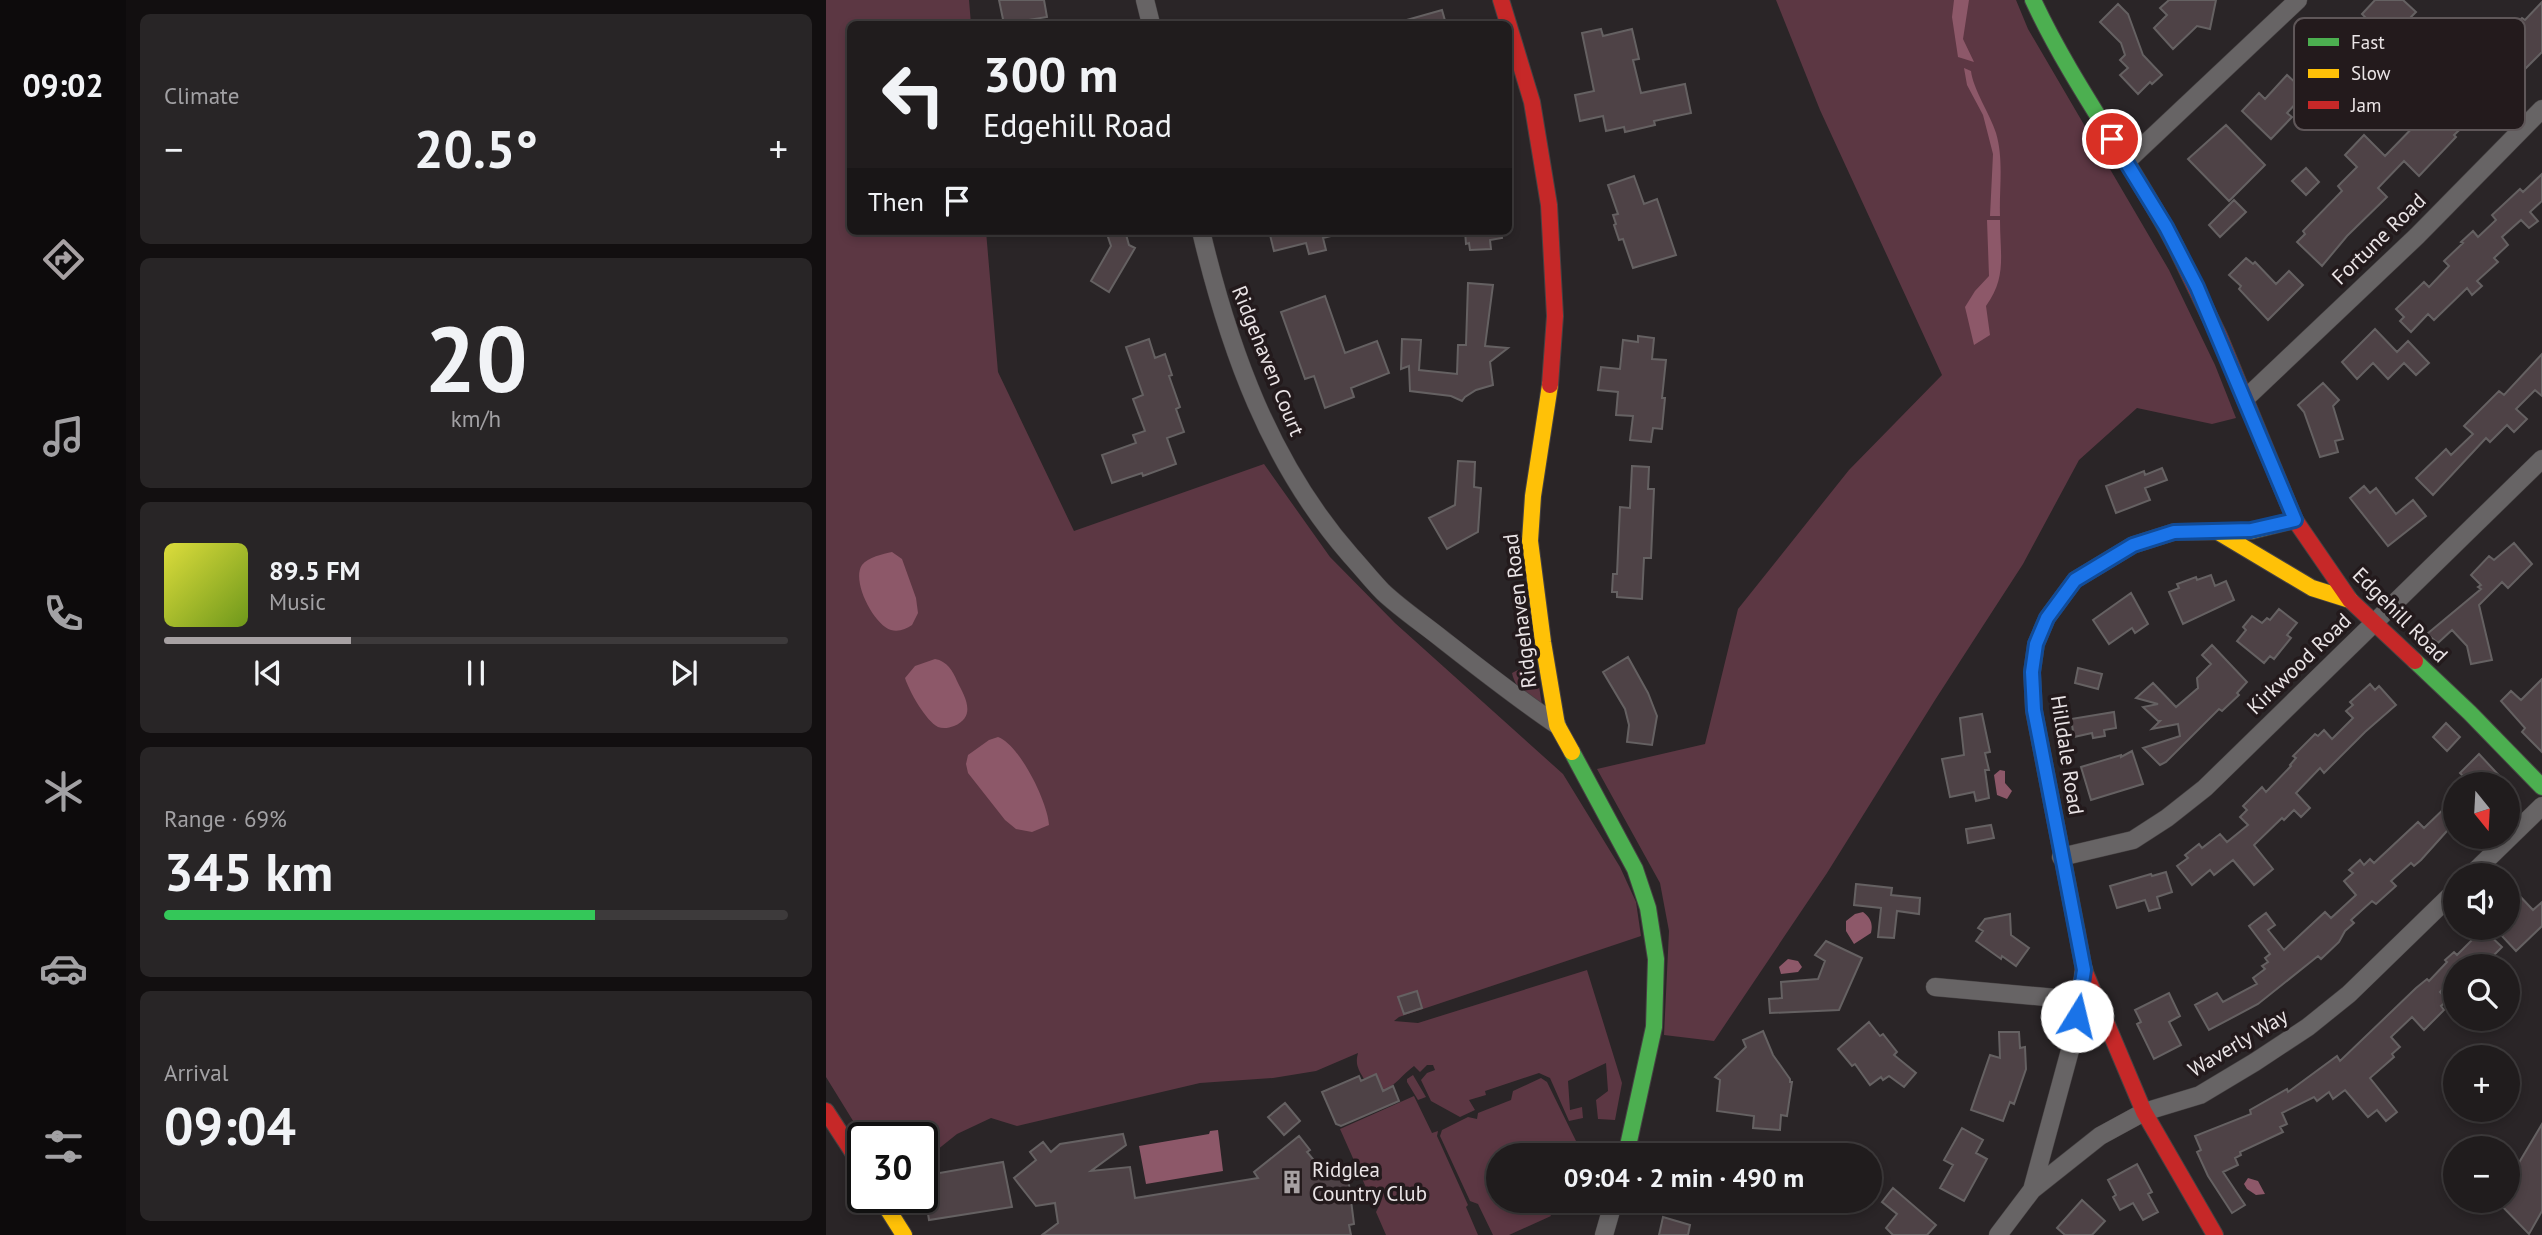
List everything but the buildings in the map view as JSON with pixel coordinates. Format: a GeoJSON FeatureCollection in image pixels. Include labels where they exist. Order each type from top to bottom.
{"type":"FeatureCollection","features":[{"type":"Feature","properties":{"kind":"street"},"geometry":{"type":"LineString","coordinates":[[1145,0],[1150,21]]}},
{"type":"Feature","properties":{"kind":"street","name":"Ridgehaven Road"},"geometry":{"type":"LineString","coordinates":[[1501,0],[1507,21]]}},
{"type":"Feature","properties":{"kind":"street","name":"Edgehill Road"},"geometry":{"type":"LineString","coordinates":[[2033,0],[2070,70],[2173,239],[2197,287],[2295,520],[2350,600],[2470,713],[2542,787]]}},
{"type":"Feature","properties":{"kind":"street"},"geometry":{"type":"LineString","coordinates":[[2126,162],[2298,0]]}},
{"type":"Feature","properties":{"kind":"street","name":"Ridgehaven Road"},"geometry":{"type":"LineString","coordinates":[[1512,36],[1532,102],[1549,205],[1555,316],[1549,396],[1533,496],[1530,541],[1557,724],[1635,869],[1648,908],[1656,959],[1656,1010],[1629,1143]]}},
{"type":"Feature","properties":{"kind":"street","name":"Fortune Road"},"geometry":{"type":"LineString","coordinates":[[2525,126],[2542,109]]}},
{"type":"Feature","properties":{"kind":"street","name":"Fortune Road"},"geometry":{"type":"LineString","coordinates":[[2245,399],[2417,236],[2521,130]]}},
{"type":"Feature","properties":{"kind":"street","name":"Ridgehaven Court"},"geometry":{"type":"LineString","coordinates":[[1202,235],[1221,309],[1259,412],[1284,463],[1331,533],[1382,592],[1521,701],[1557,724]]}},
{"type":"Feature","properties":{"kind":"street","name":"Kirkwood Road"},"geometry":{"type":"LineString","coordinates":[[2061,857],[2133,841],[2205,788],[2542,459]]}},
{"type":"Feature","properties":{"kind":"street","name":"Hilldale Road"},"geometry":{"type":"LineString","coordinates":[[2215,1235],[2144,1112],[2084,970],[2034,710],[2032,672],[2047,618],[2075,580],[2133,545],[2174,532],[2251,530],[2295,520]]}},
{"type":"Feature","properties":{"kind":"street"},"geometry":{"type":"LineString","coordinates":[[2217,532],[2312,587],[2350,600]]}},
{"type":"Feature","properties":{"kind":"street"},"geometry":{"type":"LineString","coordinates":[[2483,863],[2542,806]]}},
{"type":"Feature","properties":{"kind":"street","name":"Waverly Way"},"geometry":{"type":"LineString","coordinates":[[1998,1235],[2032,1190],[2100,1136],[2144,1112],[2200,1095],[2308,1027],[2349,994],[2443,903]]}},
{"type":"Feature","properties":{"kind":"street","name":"Hilldale Road"},"geometry":{"type":"LineString","coordinates":[[2032,1190],[2075,1032],[2084,970]]}},
{"type":"Feature","properties":{"kind":"street"},"geometry":{"type":"LineString","coordinates":[[1935,988],[2079,1000]]}},
{"type":"Feature","properties":{"kind":"street"},"geometry":{"type":"LineString","coordinates":[[826,1111],[847,1143]]}},
{"type":"Feature","properties":{"kind":"street"},"geometry":{"type":"LineString","coordinates":[[890,1213],[904,1235]]}},
{"type":"Feature","properties":{"kind":"street"},"geometry":{"type":"LineString","coordinates":[[1604,1235],[1610,1213]]}},
{"type":"Feature","properties":{"kind":"shaded area"},"geometry":{"type":"Polygon","coordinates":[[[826,0],[969,0],[971,21],[847,21],[847,235],[986,235],[998,372],[1074,531],[1264,464],[1330,557],[1395,623],[1563,774],[1620,867],[1636,902],[1641,936],[1399,1017],[1394,1021],[1418,1023],[1587,970],[1622,1083],[1615,1120],[1598,1119],[1596,1100],[1608,1091],[1606,1063],[1568,1081],[1570,1110],[1582,1107],[1583,1118],[1569,1121],[1550,1078],[1539,1073],[1485,1091],[1486,1095],[1469,1100],[1475,1110],[1460,1117],[1431,1101],[1421,1080],[1427,1073],[1435,1070],[1433,1065],[1427,1065],[1420,1072],[1414,1066],[1383,1091],[1376,1074],[1364,1079],[1358,1066],[1358,1053],[1316,1071],[1273,1078],[1200,1083],[1017,1126],[991,1118],[957,1134],[938,1149],[938,1122],[854,1122],[826,1077],[826,0]]]}},
{"type":"Feature","properties":{"kind":"shaded area"},"geometry":{"type":"Polygon","coordinates":[[[1776,0],[2016,0],[2028,29],[2169,270],[2215,365],[2236,418],[2212,424],[2137,408],[2079,460],[2023,564],[1827,873],[1714,1041],[1664,1035],[1669,931],[1660,883],[1597,769],[1705,744],[1738,609],[1849,470],[1942,375],[1820,110],[1776,0]]]}},
{"type":"Feature","properties":{"kind":"shaded area"},"geometry":{"type":"Polygon","coordinates":[[[1954,0],[1969,0],[1963,39],[1974,62],[1958,57],[1952,17],[1954,0]]]}},
{"type":"Feature","properties":{"kind":"shaded area"},"geometry":{"type":"Polygon","coordinates":[[[1964,68],[1971,71],[1996,133],[2001,164],[2000,216],[1990,216],[1993,154],[1983,115],[1967,85],[1964,68]]]}},
{"type":"Feature","properties":{"kind":"shaded area"},"geometry":{"type":"Polygon","coordinates":[[[1987,220],[2000,220],[2000,275],[1986,306],[1990,335],[1974,345],[1965,307],[1989,276],[1987,220]]]}},
{"type":"Feature","properties":{"kind":"shaded area"},"geometry":{"type":"Polygon","coordinates":[[[892,552],[902,559],[916,598],[918,613],[912,625],[897,631],[884,626],[871,611],[862,591],[859,572],[865,562],[892,552]]]}},
{"type":"Feature","properties":{"kind":"shaded area"},"geometry":{"type":"Polygon","coordinates":[[[935,659],[946,664],[951,670],[967,706],[967,712],[961,722],[948,728],[938,727],[928,719],[905,678],[915,666],[935,659]]]}},
{"type":"Feature","properties":{"kind":"shaded area"},"geometry":{"type":"Polygon","coordinates":[[[1535,661],[1542,705],[1519,688],[1512,673],[1535,661]]]}},
{"type":"Feature","properties":{"kind":"shaded area"},"geometry":{"type":"Polygon","coordinates":[[[998,737],[1015,751],[1024,763],[1044,803],[1049,825],[1032,832],[1016,829],[1005,820],[968,773],[968,755],[998,737]]]}},
{"type":"Feature","properties":{"kind":"shaded area"},"geometry":{"type":"Polygon","coordinates":[[[2000,770],[2005,771],[2005,783],[2012,791],[2007,799],[1997,795],[1994,775],[2000,770]]]}},
{"type":"Feature","properties":{"kind":"shaded area"},"geometry":{"type":"Polygon","coordinates":[[[1863,912],[1871,921],[1871,933],[1854,944],[1846,931],[1846,921],[1863,912]]]}},
{"type":"Feature","properties":{"kind":"shaded area"},"geometry":{"type":"Polygon","coordinates":[[[1788,959],[1798,961],[1802,967],[1798,972],[1781,974],[1779,967],[1788,959]]]}},
{"type":"Feature","properties":{"kind":"shaded area"},"geometry":{"type":"Polygon","coordinates":[[[1413,1075],[1426,1097],[1418,1100],[1407,1082],[1413,1075]]]}},
{"type":"Feature","properties":{"kind":"shaded area"},"geometry":{"type":"Polygon","coordinates":[[[1541,1078],[1547,1082],[1577,1143],[1486,1143],[1486,1213],[1550,1213],[1551,1216],[1509,1235],[1493,1235],[1478,1204],[1470,1201],[1440,1136],[1442,1130],[1468,1117],[1477,1119],[1478,1113],[1511,1100],[1513,1091],[1541,1078]]]}},
{"type":"Feature","properties":{"kind":"shaded area"},"geometry":{"type":"Polygon","coordinates":[[[1414,1096],[1432,1133],[1438,1131],[1437,1136],[1468,1205],[1466,1207],[1478,1235],[1386,1235],[1376,1212],[1380,1204],[1372,1201],[1340,1129],[1414,1096]]]}},
{"type":"Feature","properties":{"kind":"shaded area"},"geometry":{"type":"Polygon","coordinates":[[[1218,1130],[1223,1171],[1146,1184],[1139,1146],[1209,1134],[1210,1131],[1218,1130]]]}},
{"type":"Feature","properties":{"kind":"shaded area"},"geometry":{"type":"Polygon","coordinates":[[[2248,1178],[2258,1181],[2265,1194],[2256,1195],[2247,1189],[2244,1184],[2248,1178]]]}},
{"type":"Feature","properties":{"kind":"traffic: fast"},"geometry":{"type":"LineString","coordinates":[[2033,0],[2066,63],[2175,245]]}},
{"type":"Feature","properties":{"kind":"traffic: fast"},"geometry":{"type":"LineString","coordinates":[[2415,661],[2542,787]]}},
{"type":"Feature","properties":{"kind":"traffic: fast"},"geometry":{"type":"LineString","coordinates":[[1572,752],[1635,869],[1648,908],[1656,959],[1654,1027],[1629,1143]]}},
{"type":"Feature","properties":{"kind":"traffic: slow"},"geometry":{"type":"LineString","coordinates":[[1550,385],[1533,496],[1530,541],[1557,725],[1572,752]]}},
{"type":"Feature","properties":{"kind":"traffic: slow"},"geometry":{"type":"LineString","coordinates":[[2077,932],[2034,711],[2032,672],[2036,644],[2047,618],[2075,580],[2133,545],[2174,532],[2251,531],[2295,520]]}},
{"type":"Feature","properties":{"kind":"traffic: slow"},"geometry":{"type":"LineString","coordinates":[[2218,532],[2312,588],[2350,600]]}},
{"type":"Feature","properties":{"kind":"traffic: slow"},"geometry":{"type":"LineString","coordinates":[[890,1213],[904,1235]]}},
{"type":"Feature","properties":{"kind":"traffic: jam"},"geometry":{"type":"LineString","coordinates":[[1501,0],[1507,21]]}},
{"type":"Feature","properties":{"kind":"traffic: jam"},"geometry":{"type":"LineString","coordinates":[[1512,36],[1532,102],[1549,205],[1555,316],[1550,385]]}},
{"type":"Feature","properties":{"kind":"traffic: jam"},"geometry":{"type":"LineString","coordinates":[[2175,245],[2219,336],[2295,520],[2350,600],[2415,661]]}},
{"type":"Feature","properties":{"kind":"traffic: jam"},"geometry":{"type":"LineString","coordinates":[[2077,932],[2084,970],[2144,1112],[2215,1235]]}},
{"type":"Feature","properties":{"kind":"traffic: jam"},"geometry":{"type":"LineString","coordinates":[[826,1111],[847,1143]]}},
{"type":"Feature","properties":{"kind":"place","name":"Ridglea Country Club"},"geometry":{"type":"Point","coordinates":[1292,1182]}},
{"type":"Feature","properties":{"kind":"route"},"geometry":{"type":"LineString","coordinates":[[2077,1016],[2084,970],[2034,710],[2032,672],[2036,644],[2047,618],[2075,580],[2133,545],[2174,532],[2251,530],[2295,520],[2197,287],[2166,227],[2112,139]]}}]}
